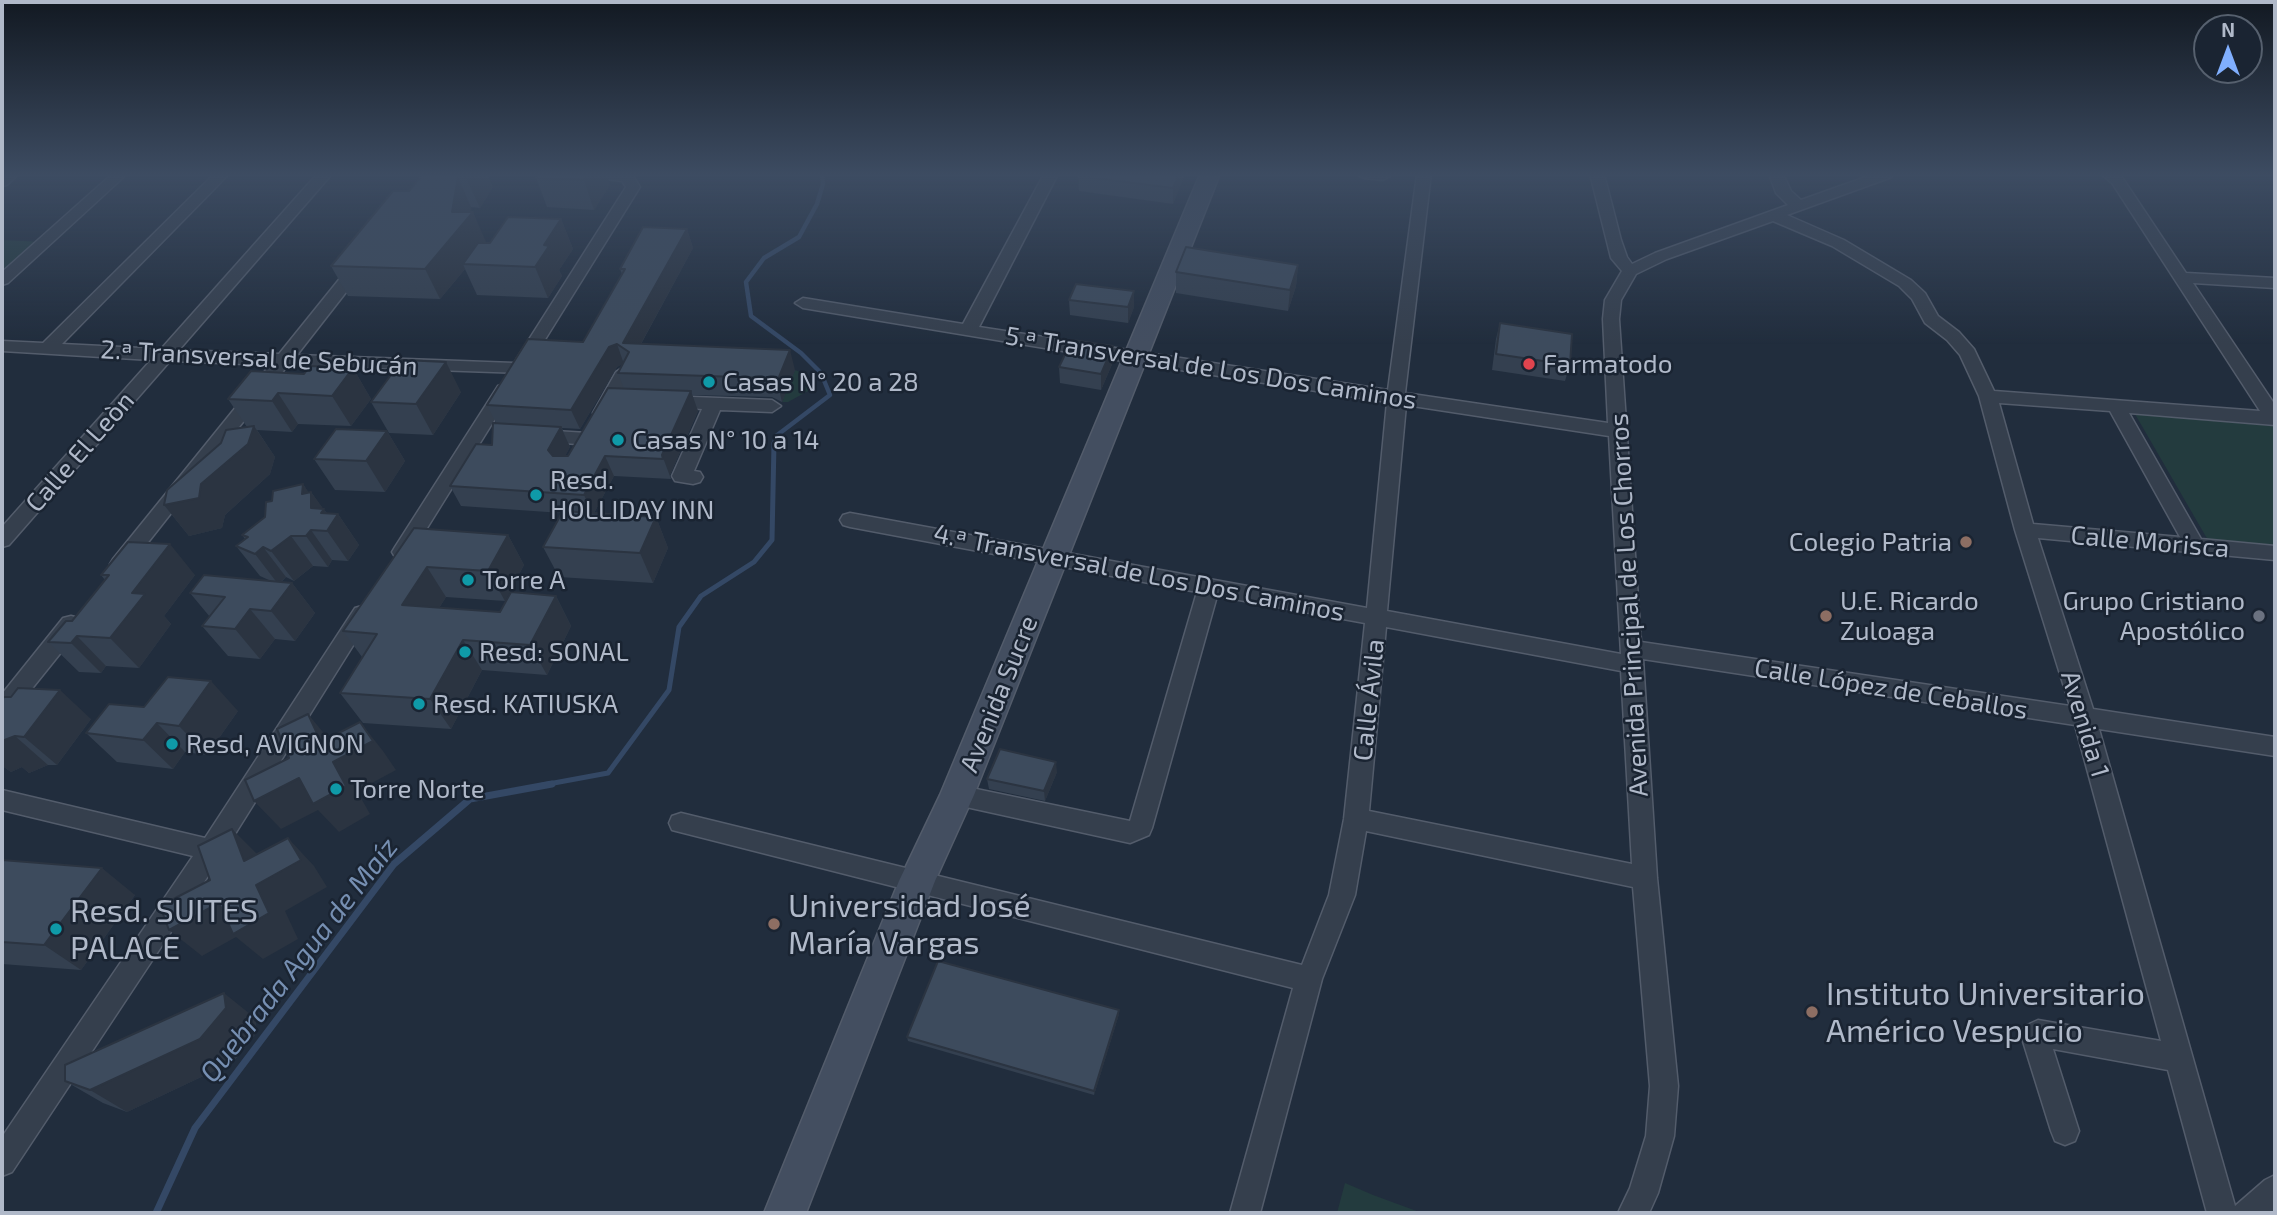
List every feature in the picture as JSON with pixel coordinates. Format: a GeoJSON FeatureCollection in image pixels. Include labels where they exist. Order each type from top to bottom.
{"type":"FeatureCollection","features":[{"type":"Feature","properties":{"kind":"main road","name":"Avenida Sucre"},"geometry":{"type":"LineString","coordinates":[[785,1213],[917,881],[957,795],[1187,231]]}},
{"type":"Feature","properties":{"kind":"street"},"geometry":{"type":"LineString","coordinates":[[2,280],[57,231]]}},
{"type":"Feature","properties":{"kind":"street"},"geometry":{"type":"LineString","coordinates":[[48,348],[165,231]]}},
{"type":"Feature","properties":{"kind":"street","name":"Calle El Leòn"},"geometry":{"type":"LineString","coordinates":[[4,535],[275,231]]}},
{"type":"Feature","properties":{"kind":"street"},"geometry":{"type":"LineString","coordinates":[[389,572],[486,433],[517,369],[604,231]]}},
{"type":"Feature","properties":{"kind":"street"},"geometry":{"type":"LineString","coordinates":[[969,330],[1021,231]]}},
{"type":"Feature","properties":{"kind":"street","name":"Calle Ávila"},"geometry":{"type":"LineString","coordinates":[[1245,1213],[1309,979],[1342,895],[1356,819],[1398,409],[1396,396],[1417,231]]}},
{"type":"Feature","properties":{"kind":"street"},"geometry":{"type":"LineString","coordinates":[[1611,231],[1619,258],[1630,271],[1661,256],[1730,231]]}},
{"type":"Feature","properties":{"kind":"street","name":"Avenida 1"},"geometry":{"type":"LineString","coordinates":[[1809,231],[1838,243],[1905,283],[1919,297],[1931,319],[1953,336],[1968,353],[1988,396],[2025,530],[2085,719],[2222,1213]]}},
{"type":"Feature","properties":{"kind":"street"},"geometry":{"type":"LineString","coordinates":[[1988,396],[2275,418],[2269,401],[2150,231]]}},
{"type":"Feature","properties":{"kind":"street"},"geometry":{"type":"LineString","coordinates":[[104,583],[370,251]]}},
{"type":"Feature","properties":{"kind":"street","name":"Avenida Principal de Los Chorros"},"geometry":{"type":"LineString","coordinates":[[1630,271],[1613,300],[1611,319],[1645,878],[1664,1086],[1660,1136],[1643,1193],[1633,1213]]}},
{"type":"Feature","properties":{"kind":"street"},"geometry":{"type":"LineString","coordinates":[[2179,276],[2275,283]]}},
{"type":"Feature","properties":{"kind":"street","name":"5.ª Transversal de Los Dos Caminos"},"geometry":{"type":"LineString","coordinates":[[803,303],[1135,358],[1619,430]]}},
{"type":"Feature","properties":{"kind":"street","name":"2.ª Transversal de Sebucán"},"geometry":{"type":"LineString","coordinates":[[2,346],[517,369]]}},
{"type":"Feature","properties":{"kind":"street"},"geometry":{"type":"LineString","coordinates":[[575,459],[625,372]]}},
{"type":"Feature","properties":{"kind":"street"},"geometry":{"type":"LineString","coordinates":[[609,400],[772,406]]}},
{"type":"Feature","properties":{"kind":"street"},"geometry":{"type":"LineString","coordinates":[[693,477],[682,476],[713,404]]}},
{"type":"Feature","properties":{"kind":"street"},"geometry":{"type":"LineString","coordinates":[[2116,406],[2195,546]]}},
{"type":"Feature","properties":{"kind":"street"},"geometry":{"type":"LineString","coordinates":[[521,435],[587,439]]}},
{"type":"Feature","properties":{"kind":"street","name":"4.ª Transversal de Los Dos Caminos"},"geometry":{"type":"LineString","coordinates":[[850,520],[1378,618],[1633,657]]}},
{"type":"Feature","properties":{"kind":"street","name":"Calle Morisca"},"geometry":{"type":"LineString","coordinates":[[2025,530],[2275,553]]}},
{"type":"Feature","properties":{"kind":"street"},"geometry":{"type":"LineString","coordinates":[[957,795],[1130,832],[1140,828],[1209,586]]}},
{"type":"Feature","properties":{"kind":"street"},"geometry":{"type":"LineString","coordinates":[[2,1163],[211,850],[374,595]]}},
{"type":"Feature","properties":{"kind":"street"},"geometry":{"type":"LineString","coordinates":[[2,709],[79,614]]}},
{"type":"Feature","properties":{"kind":"street","name":"Calle López de Ceballos"},"geometry":{"type":"LineString","coordinates":[[1633,657],[2275,746]]}},
{"type":"Feature","properties":{"kind":"street"},"geometry":{"type":"LineString","coordinates":[[2,800],[211,850]]}},
{"type":"Feature","properties":{"kind":"street"},"geometry":{"type":"LineString","coordinates":[[1356,819],[1645,878]]}},
{"type":"Feature","properties":{"kind":"street"},"geometry":{"type":"LineString","coordinates":[[681,823],[1309,979]]}},
{"type":"Feature","properties":{"kind":"street"},"geometry":{"type":"LineString","coordinates":[[2065,1131],[2035,1035],[2038,1033],[2179,1058]]}},
{"type":"Feature","properties":{"kind":"street"},"geometry":{"type":"LineString","coordinates":[[2247,1213],[2275,1189]]}},
{"type":"Feature","properties":{"kind":"green space"},"geometry":{"type":"Polygon","coordinates":[[[2,240],[46,242],[2,280],[2,240]]]}},
{"type":"Feature","properties":{"kind":"green space"},"geometry":{"type":"Polygon","coordinates":[[[795,370],[808,375],[810,390],[788,402],[782,402],[795,370]]]}},
{"type":"Feature","properties":{"kind":"green space"},"geometry":{"type":"Polygon","coordinates":[[[2135,414],[2273,426],[2275,548],[2209,542],[2135,414]]]}},
{"type":"Feature","properties":{"kind":"green space"},"geometry":{"type":"Polygon","coordinates":[[[1345,1183],[1373,1195],[1422,1213],[1337,1213],[1345,1183]]]}},
{"type":"Feature","properties":{"kind":"building"},"geometry":{"type":"Polygon","coordinates":[[[360,231],[457,231],[425,269],[331,266],[360,231]]]}},
{"type":"Feature","properties":{"kind":"building"},"geometry":{"type":"Polygon","coordinates":[[[499,231],[553,231],[544,245],[549,246],[535,267],[463,264],[478,243],[490,243],[499,231]]]}},
{"type":"Feature","properties":{"kind":"building"},"geometry":{"type":"Polygon","coordinates":[[[641,231],[686,231],[623,343],[790,350],[777,382],[767,378],[618,373],[629,352],[617,344],[609,347],[571,410],[487,405],[528,339],[583,342],[625,269],[620,269],[641,231]]]}},
{"type":"Feature","properties":{"kind":"building"},"geometry":{"type":"Polygon","coordinates":[[[1186,247],[1298,265],[1290,290],[1176,272],[1186,247]]]}},
{"type":"Feature","properties":{"kind":"building"},"geometry":{"type":"Polygon","coordinates":[[[1076,284],[1134,291],[1128,307],[1069,300],[1076,284]]]}},
{"type":"Feature","properties":{"kind":"building"},"geometry":{"type":"Polygon","coordinates":[[[1500,323],[1572,334],[1570,365],[1496,354],[1500,323]]]}},
{"type":"Feature","properties":{"kind":"building"},"geometry":{"type":"Polygon","coordinates":[[[1072,340],[1113,346],[1101,374],[1059,367],[1072,340]]]}},
{"type":"Feature","properties":{"kind":"building"},"geometry":{"type":"Polygon","coordinates":[[[402,360],[446,362],[416,404],[371,402],[402,360]]]}},
{"type":"Feature","properties":{"kind":"building"},"geometry":{"type":"Polygon","coordinates":[[[310,366],[353,368],[332,396],[278,393],[272,401],[228,399],[251,371],[304,374],[310,366]]]}},
{"type":"Feature","properties":{"kind":"building"},"geometry":{"type":"Polygon","coordinates":[[[608,388],[691,391],[662,455],[663,459],[605,456],[584,495],[450,486],[476,444],[492,445],[493,423],[561,427],[548,450],[553,456],[568,456],[608,388]]]}},
{"type":"Feature","properties":{"kind":"building"},"geometry":{"type":"Polygon","coordinates":[[[254,426],[248,444],[201,484],[199,498],[164,505],[167,490],[221,443],[226,430],[254,426]]]}},
{"type":"Feature","properties":{"kind":"building"},"geometry":{"type":"Polygon","coordinates":[[[336,429],[387,431],[366,461],[314,459],[336,429]]]}},
{"type":"Feature","properties":{"kind":"building"},"geometry":{"type":"Polygon","coordinates":[[[303,484],[302,494],[311,492],[311,508],[324,509],[321,513],[338,514],[327,531],[311,530],[306,536],[291,536],[271,551],[263,547],[255,554],[236,546],[248,537],[242,535],[265,517],[266,502],[272,501],[273,491],[303,484]]]}},
{"type":"Feature","properties":{"kind":"building"},"geometry":{"type":"Polygon","coordinates":[[[563,511],[656,517],[640,553],[543,547],[563,511]]]}},
{"type":"Feature","properties":{"kind":"building"},"geometry":{"type":"Polygon","coordinates":[[[414,528],[508,535],[488,571],[427,567],[402,605],[500,612],[511,592],[556,596],[530,645],[463,640],[430,699],[340,693],[377,634],[343,631],[414,528]]]}},
{"type":"Feature","properties":{"kind":"building"},"geometry":{"type":"Polygon","coordinates":[[[128,542],[170,544],[132,593],[145,594],[110,638],[77,636],[71,643],[48,642],[66,621],[72,621],[109,575],[101,575],[128,542]]]}},
{"type":"Feature","properties":{"kind":"building"},"geometry":{"type":"Polygon","coordinates":[[[204,575],[292,583],[271,611],[250,609],[235,629],[202,626],[225,597],[190,593],[204,575]]]}},
{"type":"Feature","properties":{"kind":"building"},"geometry":{"type":"Polygon","coordinates":[[[168,677],[211,681],[179,726],[157,723],[143,740],[86,733],[109,704],[144,707],[168,677]]]}},
{"type":"Feature","properties":{"kind":"building"},"geometry":{"type":"Polygon","coordinates":[[[18,688],[60,690],[24,737],[15,736],[2,741],[2,700],[4,697],[11,697],[18,688]]]}},
{"type":"Feature","properties":{"kind":"building"},"geometry":{"type":"Polygon","coordinates":[[[308,714],[321,742],[360,722],[373,741],[333,762],[346,786],[313,804],[299,778],[254,801],[245,780],[289,758],[277,729],[308,714]]]}},
{"type":"Feature","properties":{"kind":"building"},"geometry":{"type":"Polygon","coordinates":[[[1000,749],[1056,762],[1044,791],[987,779],[1000,749]]]}},
{"type":"Feature","properties":{"kind":"building"},"geometry":{"type":"Polygon","coordinates":[[[232,829],[244,861],[288,838],[301,860],[256,885],[269,913],[233,934],[219,903],[169,930],[160,906],[210,880],[198,846],[232,829]]]}},
{"type":"Feature","properties":{"kind":"building"},"geometry":{"type":"Polygon","coordinates":[[[2,860],[102,868],[44,945],[2,942],[2,860]]]}},
{"type":"Feature","properties":{"kind":"building"},"geometry":{"type":"Polygon","coordinates":[[[938,961],[1119,1010],[1094,1091],[907,1037],[938,961]]]}},
{"type":"Feature","properties":{"kind":"building"},"geometry":{"type":"Polygon","coordinates":[[[224,993],[226,1008],[200,1039],[90,1090],[65,1081],[65,1065],[224,993]]]}},
{"type":"Feature","properties":{"kind":"waterway","name":"Quebrada Agua de Maíz"},"geometry":{"type":"LineString","coordinates":[[774,444],[776,436],[830,395],[821,373],[801,353],[751,316],[746,282],[764,258],[799,237],[802,231]]}},
{"type":"Feature","properties":{"kind":"waterway","name":"Quebrada Agua de Maíz"},"geometry":{"type":"LineString","coordinates":[[543,785],[608,773],[669,690],[679,627],[701,596],[754,562],[772,540],[774,443]]}},
{"type":"Feature","properties":{"kind":"waterway","name":"Quebrada Agua de Maíz"},"geometry":{"type":"LineString","coordinates":[[156,1213],[195,1128],[394,864],[470,799],[552,784]]}},
{"type":"Feature","properties":{"kind":"place","name":"Farmatodo"},"geometry":{"type":"Point","coordinates":[1529,364]}},
{"type":"Feature","properties":{"kind":"place","name":"Casas N° 20 a 28"},"geometry":{"type":"Point","coordinates":[709,382]}},
{"type":"Feature","properties":{"kind":"place","name":"Casas N° 10 a 14"},"geometry":{"type":"Point","coordinates":[618,440]}},
{"type":"Feature","properties":{"kind":"place","name":"Resd. HOLLIDAY INN"},"geometry":{"type":"Point","coordinates":[536,495]}},
{"type":"Feature","properties":{"kind":"place","name":"Colegio Patria"},"geometry":{"type":"Point","coordinates":[1966,542]}},
{"type":"Feature","properties":{"kind":"place","name":"Torre A"},"geometry":{"type":"Point","coordinates":[468,580]}},
{"type":"Feature","properties":{"kind":"place","name":"U.E. Ricardo Zuloaga"},"geometry":{"type":"Point","coordinates":[1826,616]}},
{"type":"Feature","properties":{"kind":"place","name":"Grupo Cristiano Apostólico"},"geometry":{"type":"Point","coordinates":[2259,616]}},
{"type":"Feature","properties":{"kind":"place","name":"Resd: SONAL"},"geometry":{"type":"Point","coordinates":[465,652]}},
{"type":"Feature","properties":{"kind":"place","name":"Resd. KATIUSKA"},"geometry":{"type":"Point","coordinates":[419,704]}},
{"type":"Feature","properties":{"kind":"place","name":"Resd, AVIGNON"},"geometry":{"type":"Point","coordinates":[172,744]}},
{"type":"Feature","properties":{"kind":"place","name":"Torre Norte"},"geometry":{"type":"Point","coordinates":[336,789]}},
{"type":"Feature","properties":{"kind":"place","name":"Universidad José María Vargas"},"geometry":{"type":"Point","coordinates":[774,924]}},
{"type":"Feature","properties":{"kind":"place","name":"Resd. SUITES PALACE"},"geometry":{"type":"Point","coordinates":[56,929]}},
{"type":"Feature","properties":{"kind":"place","name":"Instituto Universitario Américo Vespucio"},"geometry":{"type":"Point","coordinates":[1812,1012]}}]}
